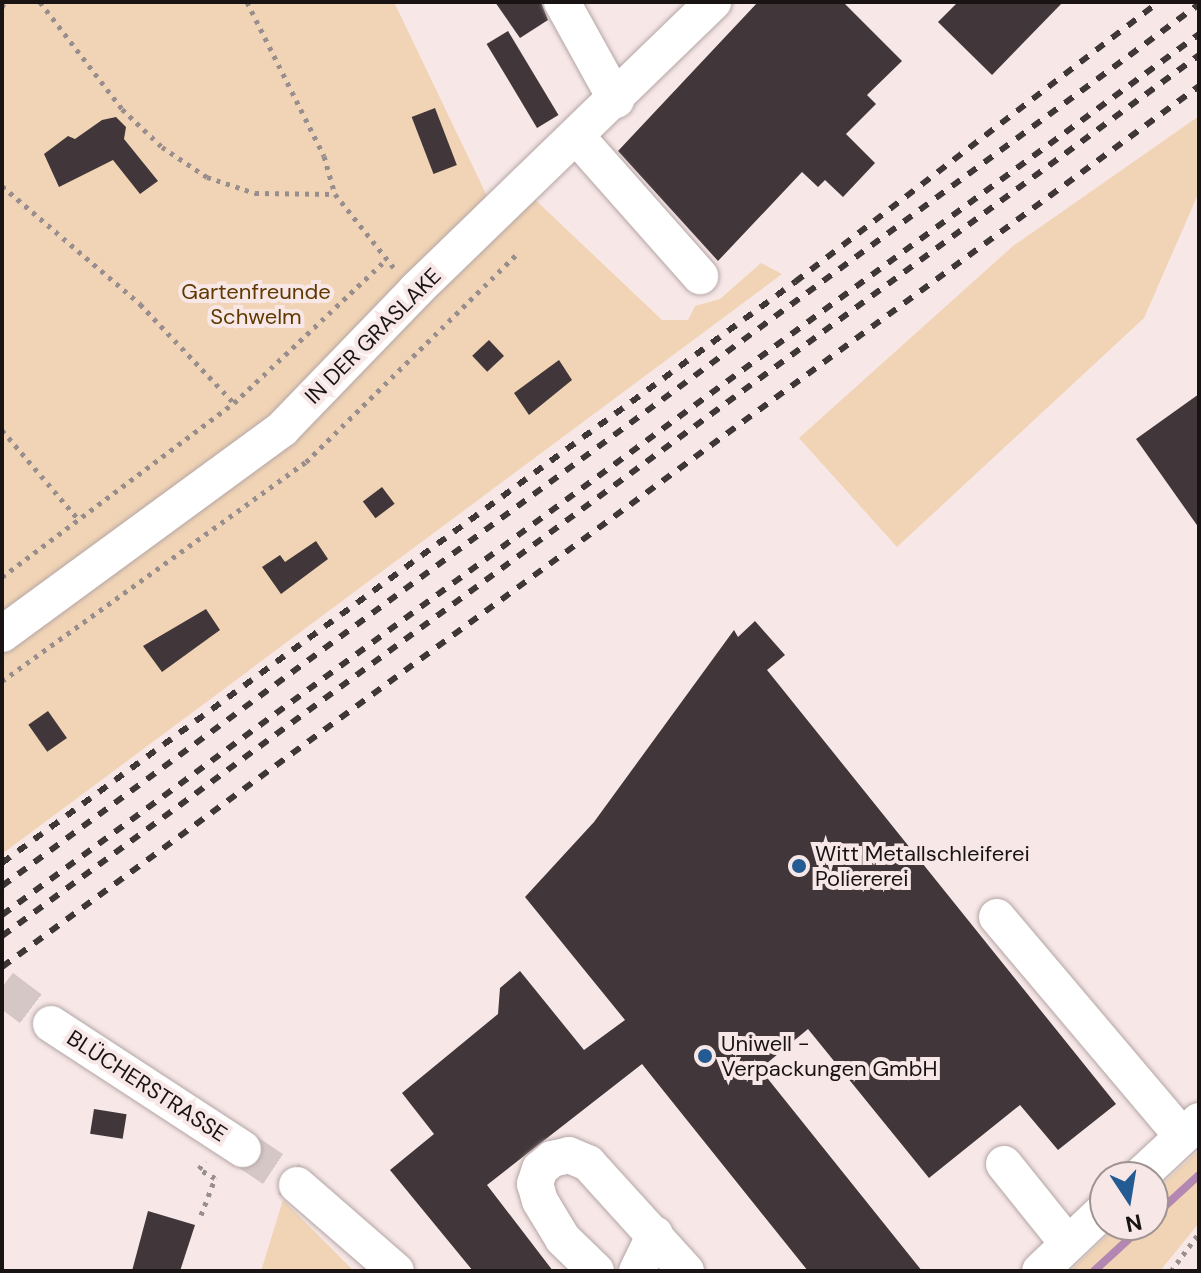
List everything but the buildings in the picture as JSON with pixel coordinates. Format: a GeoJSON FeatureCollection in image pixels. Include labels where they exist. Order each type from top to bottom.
{"type":"FeatureCollection","features":[{"type":"Feature","properties":{"kind":"street","name":"IN DER GRASLAKE"},"geometry":{"type":"LineString","coordinates":[[2,634],[282,429],[416,290],[616,100],[713,2]]}},
{"type":"Feature","properties":{"kind":"street"},"geometry":{"type":"LineString","coordinates":[[567,10],[616,100]]}},
{"type":"Feature","properties":{"kind":"street"},"geometry":{"type":"LineString","coordinates":[[577,137],[700,276]]}},
{"type":"Feature","properties":{"kind":"street"},"geometry":{"type":"LineString","coordinates":[[997,917],[1191,1128],[1156,1161]]}},
{"type":"Feature","properties":{"kind":"street","name":"BLÜCHERSTRASSE"},"geometry":{"type":"LineString","coordinates":[[51,1024],[232,1141]]}},
{"type":"Feature","properties":{"kind":"street"},"geometry":{"type":"LineString","coordinates":[[596,1271],[563,1239],[540,1201],[535,1184],[552,1159],[569,1155],[588,1163],[686,1271]]}},
{"type":"Feature","properties":{"kind":"street"},"geometry":{"type":"LineString","coordinates":[[1004,1164],[1068,1244]]}},
{"type":"Feature","properties":{"kind":"street"},"geometry":{"type":"LineString","coordinates":[[297,1185],[396,1271]]}},
{"type":"Feature","properties":{"kind":"street"},"geometry":{"type":"LineString","coordinates":[[1040,1271],[1089,1224]]}},
{"type":"Feature","properties":{"kind":"street"},"geometry":{"type":"LineString","coordinates":[[637,1271],[655,1234]]}},
{"type":"Feature","properties":{"kind":"path"},"geometry":{"type":"LineString","coordinates":[[40,2],[122,109],[162,147],[207,177],[255,193],[335,194]]}},
{"type":"Feature","properties":{"kind":"path"},"geometry":{"type":"LineString","coordinates":[[247,2],[324,156],[335,194],[386,260],[416,290]]}},
{"type":"Feature","properties":{"kind":"path"},"geometry":{"type":"LineString","coordinates":[[2,186],[36,210],[140,304],[234,403]]}},
{"type":"Feature","properties":{"kind":"path"},"geometry":{"type":"LineString","coordinates":[[2,577],[234,403],[386,260]]}},
{"type":"Feature","properties":{"kind":"path"},"geometry":{"type":"LineString","coordinates":[[2,430],[79,520]]}},
{"type":"Feature","properties":{"kind":"path"},"geometry":{"type":"LineString","coordinates":[[201,1215],[215,1178],[199,1169],[232,1141]]}},
{"type":"Feature","properties":{"kind":"path"},"geometry":{"type":"LineString","coordinates":[[1171,1271],[1199,1233]]}},
{"type":"Feature","properties":{"kind":"green space","name":"Gartenfreunde Schwelm"},"geometry":{"type":"Polygon","coordinates":[[[2,2],[394,2],[499,221],[526,191],[662,320],[688,320],[695,306],[720,299],[761,263],[782,274],[2,854],[2,2]]]}},
{"type":"Feature","properties":{"kind":"green space"},"geometry":{"type":"Polygon","coordinates":[[[1199,116],[1199,192],[1144,318],[897,547],[799,438],[1013,246],[1199,116]]]}},
{"type":"Feature","properties":{"kind":"green space"},"geometry":{"type":"Polygon","coordinates":[[[1199,1150],[1199,1223],[1160,1271],[1070,1271],[1101,1241],[1169,1241],[1169,1178],[1199,1150]]]}},
{"type":"Feature","properties":{"kind":"green space"},"geometry":{"type":"Polygon","coordinates":[[[283,1200],[354,1271],[261,1271],[283,1200]]]}},
{"type":"Feature","properties":{"kind":"waterway"},"geometry":{"type":"LineString","coordinates":[[1169,1202],[1199,1175]]}},
{"type":"Feature","properties":{"kind":"waterway"},"geometry":{"type":"LineString","coordinates":[[1094,1271],[1127,1241]]}},
{"type":"Feature","properties":{"kind":"tunnel"},"geometry":{"type":"LineString","coordinates":[[2,987],[51,1024]]}},
{"type":"Feature","properties":{"kind":"tunnel"},"geometry":{"type":"LineString","coordinates":[[243,1149],[297,1185]]}},
{"type":"Feature","properties":{"kind":"railway"},"geometry":{"type":"LineString","coordinates":[[2,863],[795,282],[1159,2]]}},
{"type":"Feature","properties":{"kind":"railway"},"geometry":{"type":"LineString","coordinates":[[2,886],[1199,4]]}},
{"type":"Feature","properties":{"kind":"railway"},"geometry":{"type":"LineString","coordinates":[[2,915],[1199,34]]}},
{"type":"Feature","properties":{"kind":"railway"},"geometry":{"type":"LineString","coordinates":[[2,936],[1199,55]]}},
{"type":"Feature","properties":{"kind":"railway"},"geometry":{"type":"LineString","coordinates":[[2,967],[1199,86]]}},
{"type":"Feature","properties":{"kind":"place","name":"Witt Metallschleiferei Poliererei"},"geometry":{"type":"Point","coordinates":[799,866]}},
{"type":"Feature","properties":{"kind":"place","name":"Uniwell - Verpackungen GmbH"},"geometry":{"type":"Point","coordinates":[705,1056]}}]}
